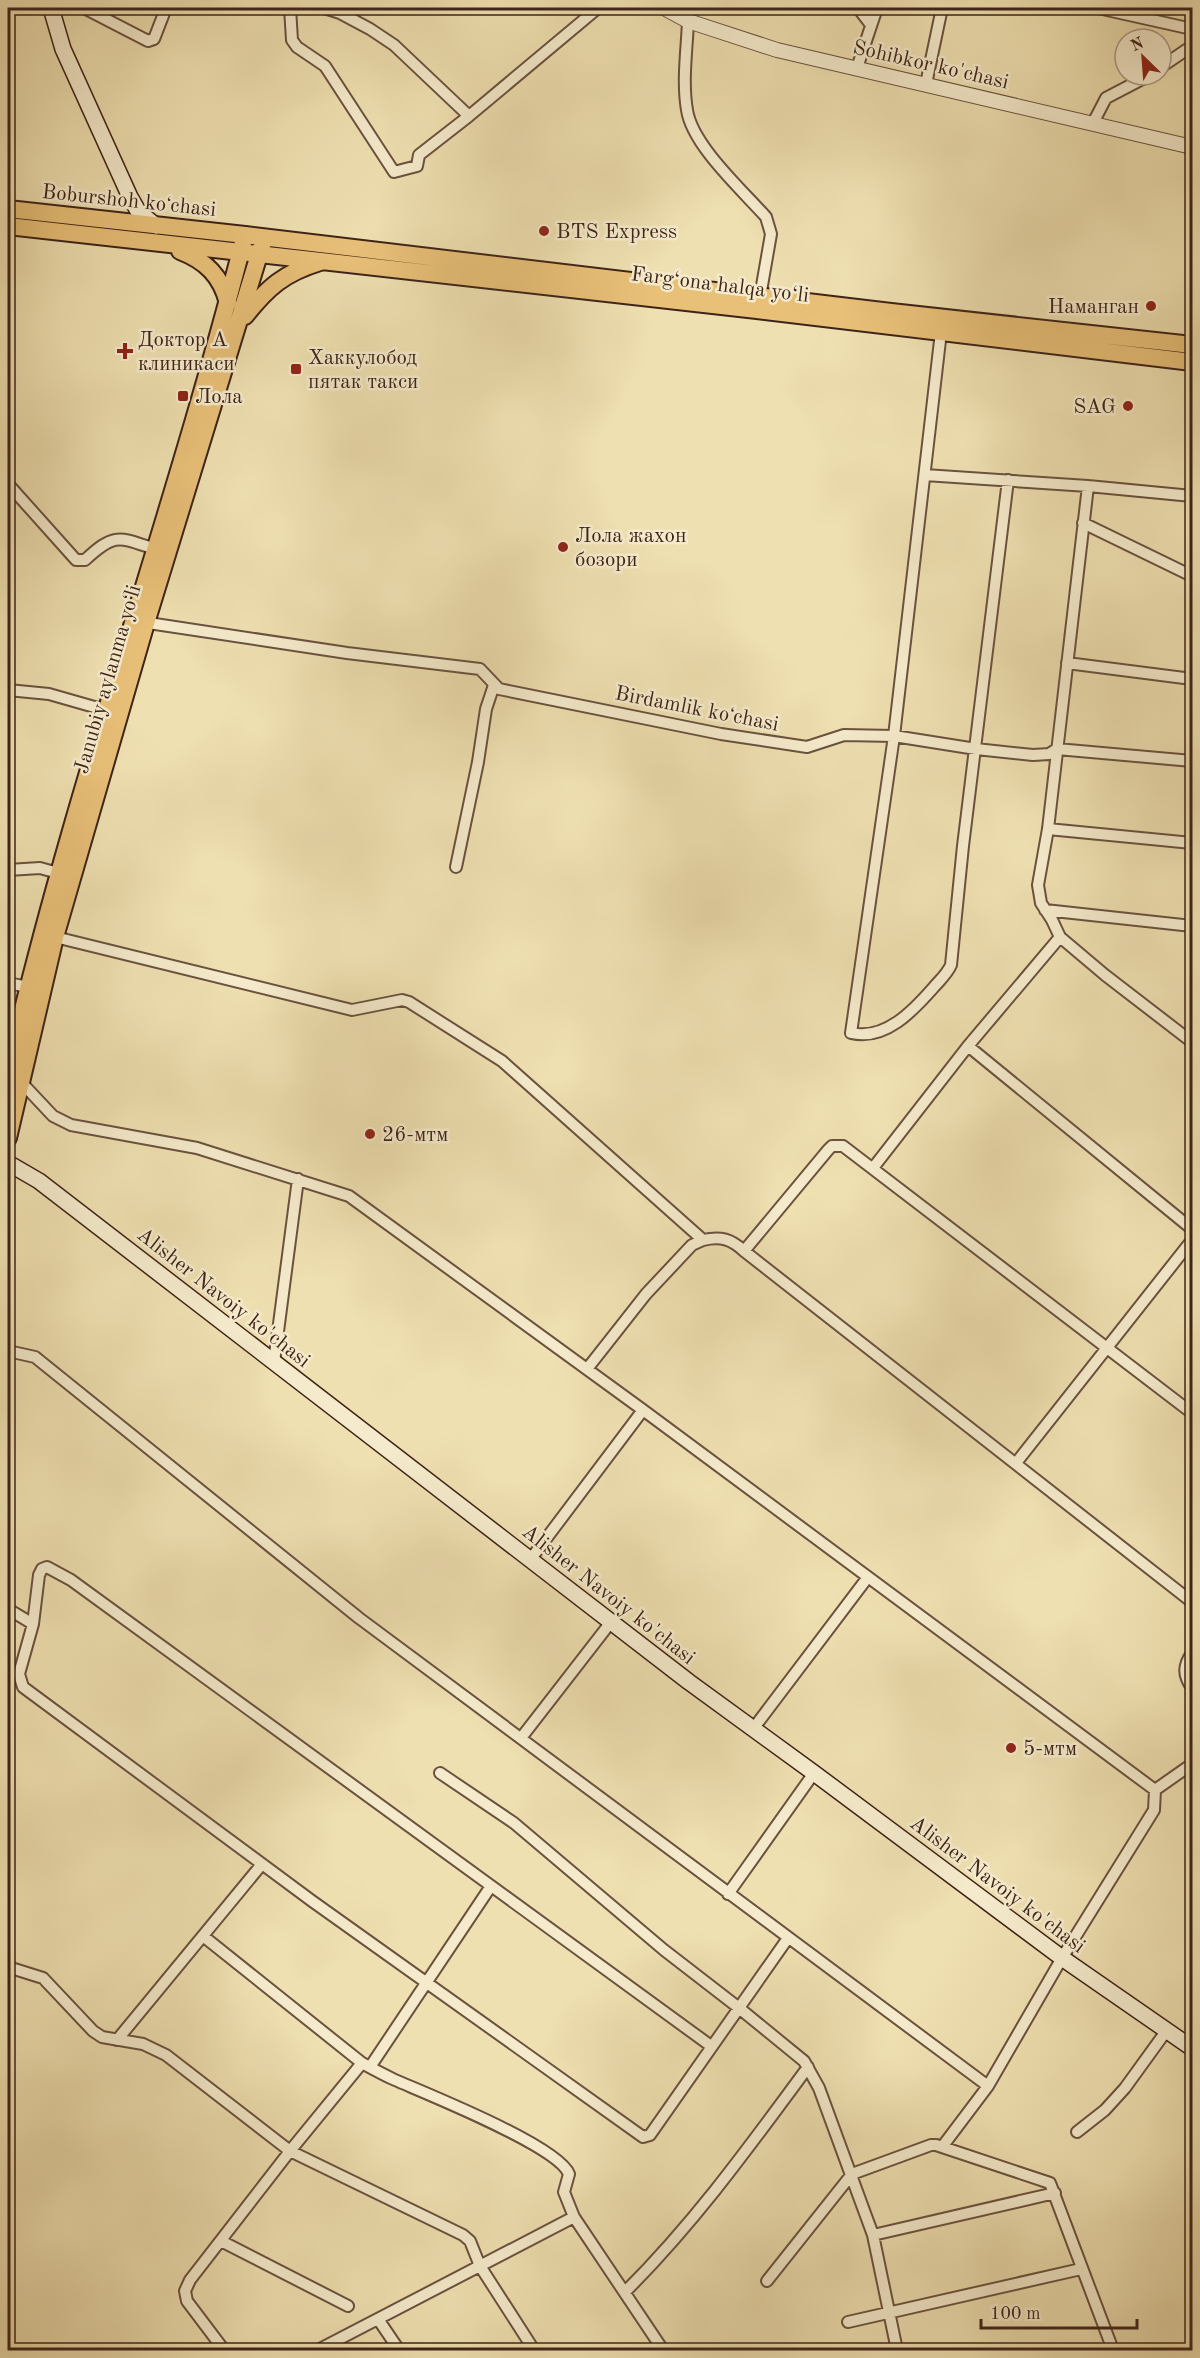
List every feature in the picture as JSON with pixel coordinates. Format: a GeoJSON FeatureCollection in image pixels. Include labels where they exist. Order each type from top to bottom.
{"type":"FeatureCollection","features":[{"type":"Feature","properties":{"kind":"main road"},"geometry":{"type":"LineString","coordinates":[[51,8],[63,50],[130,197],[138,211],[156,226]]}},
{"type":"Feature","properties":{"kind":"main road","name":"Boburshoh koʻchasi"},"geometry":{"type":"LineString","coordinates":[[8,209],[246,236]]}},
{"type":"Feature","properties":{"kind":"main road"},"geometry":{"type":"LineString","coordinates":[[8,226],[163,244],[197,258],[213,271],[225,291],[228,303]]}},
{"type":"Feature","properties":{"kind":"main road","name":"Farg‘ona halqa yo‘li"},"geometry":{"type":"LineString","coordinates":[[246,236],[1192,345]]}},
{"type":"Feature","properties":{"kind":"main road","name":"Janubiy aylanma yoʻli"},"geometry":{"type":"LineString","coordinates":[[14,1077],[55,937],[139,622],[155,549],[246,236]]}},
{"type":"Feature","properties":{"kind":"main road","name":"Janubiy aylanma yoʻli"},"geometry":{"type":"LineString","coordinates":[[8,1138],[14,1077],[28,987],[58,873],[105,710],[139,622],[239,324],[264,237]]}},
{"type":"Feature","properties":{"kind":"main road","name":"Farg‘ona halqa yo‘li"},"geometry":{"type":"LineString","coordinates":[[163,244],[1192,362]]}},
{"type":"Feature","properties":{"kind":"main road"},"geometry":{"type":"LineString","coordinates":[[239,324],[265,291],[284,276],[326,261]]}},
{"type":"Feature","properties":{"kind":"main road","name":"Alisher Navoiy ko'chasi"},"geometry":{"type":"LineString","coordinates":[[8,1163],[39,1181],[753,1729],[1062,1958],[1192,2048]]}},
{"type":"Feature","properties":{"kind":"street"},"geometry":{"type":"LineString","coordinates":[[84,8],[148,41],[154,39],[166,8]]}},
{"type":"Feature","properties":{"kind":"street"},"geometry":{"type":"LineString","coordinates":[[290,8],[292,40],[297,47],[325,66],[394,172],[417,166],[419,155],[598,8]]}},
{"type":"Feature","properties":{"kind":"street"},"geometry":{"type":"LineString","coordinates":[[324,8],[360,23],[394,45],[469,116]]}},
{"type":"Feature","properties":{"kind":"street","name":"Sohibkor ko'chasi"},"geometry":{"type":"LineString","coordinates":[[664,8],[688,21],[777,50],[1192,147]]}},
{"type":"Feature","properties":{"kind":"street"},"geometry":{"type":"LineString","coordinates":[[858,8],[871,25]]}},
{"type":"Feature","properties":{"kind":"street"},"geometry":{"type":"LineString","coordinates":[[857,68],[877,8]]}},
{"type":"Feature","properties":{"kind":"street"},"geometry":{"type":"LineString","coordinates":[[926,84],[942,8]]}},
{"type":"Feature","properties":{"kind":"street"},"geometry":{"type":"LineString","coordinates":[[1098,8],[1192,29]]}},
{"type":"Feature","properties":{"kind":"street"},"geometry":{"type":"LineString","coordinates":[[688,21],[686,101],[692,127],[702,145],[766,217],[769,224],[771,234],[760,297]]}},
{"type":"Feature","properties":{"kind":"street"},"geometry":{"type":"LineString","coordinates":[[1173,59],[1192,46]]}},
{"type":"Feature","properties":{"kind":"street"},"geometry":{"type":"LineString","coordinates":[[1094,123],[1106,98],[1127,87]]}},
{"type":"Feature","properties":{"kind":"street"},"geometry":{"type":"LineString","coordinates":[[941,332],[894,736],[850,1033],[858,1035],[878,1032],[905,1017],[949,969],[1008,480]]}},
{"type":"Feature","properties":{"kind":"street"},"geometry":{"type":"LineString","coordinates":[[925,475],[1088,486],[1192,496]]}},
{"type":"Feature","properties":{"kind":"street"},"geometry":{"type":"LineString","coordinates":[[8,484],[76,560],[85,560],[107,542],[117,539],[155,549]]}},
{"type":"Feature","properties":{"kind":"street"},"geometry":{"type":"LineString","coordinates":[[1088,486],[1048,829],[1038,893],[1060,937],[1192,1042]]}},
{"type":"Feature","properties":{"kind":"street"},"geometry":{"type":"LineString","coordinates":[[1083,523],[1192,576]]}},
{"type":"Feature","properties":{"kind":"street","name":"Birdamlik koʻchasi"},"geometry":{"type":"LineString","coordinates":[[139,622],[403,661],[480,669],[499,689],[721,734],[807,747],[844,735],[894,736],[976,749],[1043,755],[1057,749],[1192,761]]}},
{"type":"Feature","properties":{"kind":"street"},"geometry":{"type":"LineString","coordinates":[[1067,663],[1192,679]]}},
{"type":"Feature","properties":{"kind":"street"},"geometry":{"type":"LineString","coordinates":[[456,867],[478,762],[486,709],[494,685]]}},
{"type":"Feature","properties":{"kind":"street"},"geometry":{"type":"LineString","coordinates":[[8,690],[49,694],[105,710]]}},
{"type":"Feature","properties":{"kind":"street"},"geometry":{"type":"LineString","coordinates":[[1048,829],[1192,843]]}},
{"type":"Feature","properties":{"kind":"street"},"geometry":{"type":"LineString","coordinates":[[8,870],[40,868],[58,873]]}},
{"type":"Feature","properties":{"kind":"street"},"geometry":{"type":"LineString","coordinates":[[1045,910],[1192,926]]}},
{"type":"Feature","properties":{"kind":"street"},"geometry":{"type":"LineString","coordinates":[[55,937],[352,1010],[395,1000],[409,1002],[502,1061],[703,1240]]}},
{"type":"Feature","properties":{"kind":"street"},"geometry":{"type":"LineString","coordinates":[[873,1168],[968,1046],[1060,937]]}},
{"type":"Feature","properties":{"kind":"street"},"geometry":{"type":"LineString","coordinates":[[8,983],[28,987]]}},
{"type":"Feature","properties":{"kind":"street"},"geometry":{"type":"LineString","coordinates":[[968,1046],[1192,1229]]}},
{"type":"Feature","properties":{"kind":"street"},"geometry":{"type":"LineString","coordinates":[[14,1077],[53,1116],[70,1125],[197,1148],[349,1196],[644,1410],[1155,1790]]}},
{"type":"Feature","properties":{"kind":"street"},"geometry":{"type":"LineString","coordinates":[[744,1251],[832,1146],[843,1146],[1192,1413]]}},
{"type":"Feature","properties":{"kind":"street"},"geometry":{"type":"LineString","coordinates":[[274,1362],[298,1179]]}},
{"type":"Feature","properties":{"kind":"street"},"geometry":{"type":"LineString","coordinates":[[587,1370],[646,1294],[692,1245],[703,1240],[724,1238],[735,1242],[1192,1602]]}},
{"type":"Feature","properties":{"kind":"street"},"geometry":{"type":"LineString","coordinates":[[1016,1463],[1192,1240]]}},
{"type":"Feature","properties":{"kind":"street"},"geometry":{"type":"LineString","coordinates":[[8,1351],[35,1357],[359,1618],[988,2086]]}},
{"type":"Feature","properties":{"kind":"street"},"geometry":{"type":"LineString","coordinates":[[530,1560],[644,1410]]}},
{"type":"Feature","properties":{"kind":"street"},"geometry":{"type":"LineString","coordinates":[[711,2046],[71,1580],[48,1567],[42,1569],[39,1575],[33,1624],[19,1674],[23,1687],[262,1864],[643,2137],[650,2135],[788,1938]]}},
{"type":"Feature","properties":{"kind":"street"},"geometry":{"type":"LineString","coordinates":[[753,1729],[868,1577]]}},
{"type":"Feature","properties":{"kind":"street"},"geometry":{"type":"LineString","coordinates":[[8,1609],[33,1624]]}},
{"type":"Feature","properties":{"kind":"street"},"geometry":{"type":"LineString","coordinates":[[521,1738],[611,1622]]}},
{"type":"Feature","properties":{"kind":"street"},"geometry":{"type":"LineString","coordinates":[[1192,1653],[1185,1664],[1184,1672],[1192,1688]]}},
{"type":"Feature","properties":{"kind":"street"},"geometry":{"type":"LineString","coordinates":[[1155,1790],[1192,1764]]}},
{"type":"Feature","properties":{"kind":"street"},"geometry":{"type":"LineString","coordinates":[[440,1773],[514,1822],[664,1950],[800,2056],[819,2088],[873,2235],[897,2350]]}},
{"type":"Feature","properties":{"kind":"street"},"geometry":{"type":"LineString","coordinates":[[728,1894],[814,1773]]}},
{"type":"Feature","properties":{"kind":"street"},"geometry":{"type":"LineString","coordinates":[[942,2147],[988,2086],[1062,1958],[1154,1810],[1155,1790]]}},
{"type":"Feature","properties":{"kind":"street"},"geometry":{"type":"LineString","coordinates":[[117,2040],[262,1864]]}},
{"type":"Feature","properties":{"kind":"street"},"geometry":{"type":"LineString","coordinates":[[224,2350],[187,2301],[185,2291],[190,2280],[290,2151],[366,2065],[426,1982],[490,1886]]}},
{"type":"Feature","properties":{"kind":"street"},"geometry":{"type":"LineString","coordinates":[[203,1936],[366,2065],[477,2115],[552,2157],[568,2171],[569,2179],[564,2192],[574,2217],[663,2350]]}},
{"type":"Feature","properties":{"kind":"street"},"geometry":{"type":"LineString","coordinates":[[8,1967],[43,1977],[93,2031],[102,2037],[143,2044],[166,2055],[290,2151],[454,2229],[470,2241],[480,2266],[534,2350]]}},
{"type":"Feature","properties":{"kind":"street"},"geometry":{"type":"LineString","coordinates":[[1077,2132],[1105,2110],[1125,2088],[1167,2030]]}},
{"type":"Feature","properties":{"kind":"street"},"geometry":{"type":"LineString","coordinates":[[625,2292],[666,2250],[720,2186],[808,2067]]}},
{"type":"Feature","properties":{"kind":"street"},"geometry":{"type":"LineString","coordinates":[[767,2281],[852,2174],[931,2145],[942,2147],[1050,2183],[1113,2350]]}},
{"type":"Feature","properties":{"kind":"street"},"geometry":{"type":"LineString","coordinates":[[873,2235],[1055,2193]]}},
{"type":"Feature","properties":{"kind":"street"},"geometry":{"type":"LineString","coordinates":[[318,2350],[574,2217]]}},
{"type":"Feature","properties":{"kind":"street"},"geometry":{"type":"LineString","coordinates":[[221,2241],[348,2306]]}},
{"type":"Feature","properties":{"kind":"street"},"geometry":{"type":"LineString","coordinates":[[848,2322],[1081,2269]]}},
{"type":"Feature","properties":{"kind":"street"},"geometry":{"type":"LineString","coordinates":[[378,2319],[399,2350]]}},
{"type":"Feature","properties":{"kind":"place","name":"BTS Express"},"geometry":{"type":"Point","coordinates":[544,231]}},
{"type":"Feature","properties":{"kind":"place","name":"Наманган"},"geometry":{"type":"Point","coordinates":[1151,306]}},
{"type":"Feature","properties":{"kind":"place","name":"Доктор А клиникаси"},"geometry":{"type":"Point","coordinates":[125,351]}},
{"type":"Feature","properties":{"kind":"place","name":"Хаккулобод пятак такси"},"geometry":{"type":"Point","coordinates":[296,369]}},
{"type":"Feature","properties":{"kind":"place","name":"Лола"},"geometry":{"type":"Point","coordinates":[183,396]}},
{"type":"Feature","properties":{"kind":"place","name":"SAG"},"geometry":{"type":"Point","coordinates":[1128,406]}},
{"type":"Feature","properties":{"kind":"place","name":"Лола жахон бозори"},"geometry":{"type":"Point","coordinates":[563,547]}},
{"type":"Feature","properties":{"kind":"place","name":"26-мтм"},"geometry":{"type":"Point","coordinates":[370,1134]}},
{"type":"Feature","properties":{"kind":"place","name":"5-мтм"},"geometry":{"type":"Point","coordinates":[1011,1748]}}]}
